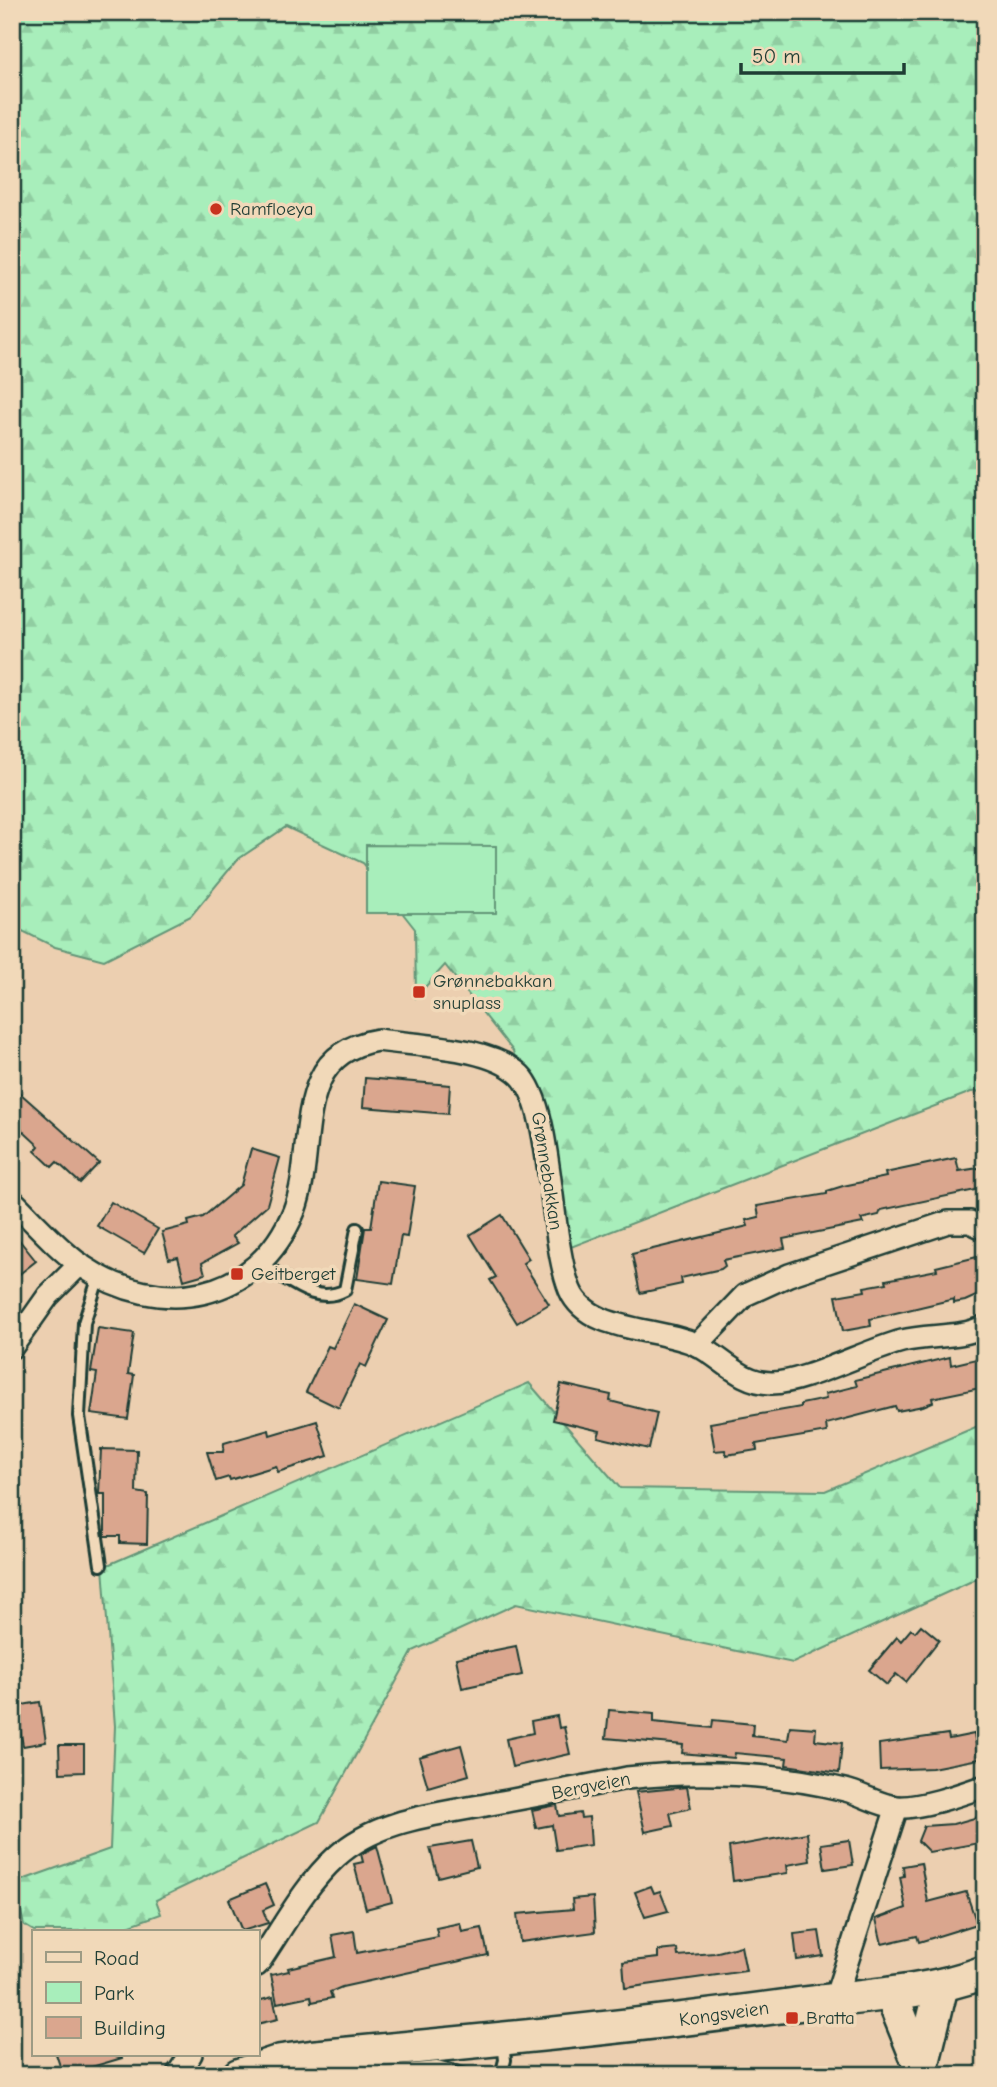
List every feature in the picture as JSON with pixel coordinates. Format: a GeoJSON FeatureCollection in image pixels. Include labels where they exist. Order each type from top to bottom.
{"type":"FeatureCollection","features":[{"type":"Feature","properties":{"kind":"main road","name":"Kongsveien"},"geometry":{"type":"LineString","coordinates":[[239,2075],[291,2060],[598,2031],[891,1994],[942,1985],[985,1972]]}},
{"type":"Feature","properties":{"kind":"main road"},"geometry":{"type":"LineString","coordinates":[[921,2071],[942,1985]]}},
{"type":"Feature","properties":{"kind":"main road"},"geometry":{"type":"LineString","coordinates":[[891,1994],[921,2071]]}},
{"type":"Feature","properties":{"kind":"street","name":"Grønnebakkan"},"geometry":{"type":"LineString","coordinates":[[12,1200],[80,1264],[121,1288],[179,1297],[212,1291],[239,1281],[260,1264],[278,1243],[294,1209],[308,1148],[314,1098],[329,1064],[346,1050],[363,1042],[378,1040],[469,1052],[498,1060],[521,1076],[533,1093],[539,1114],[570,1290],[582,1309],[600,1318],[697,1345],[747,1378],[773,1383],[804,1376],[852,1356],[905,1340],[973,1332],[985,1326]]}},
{"type":"Feature","properties":{"kind":"street"},"geometry":{"type":"LineString","coordinates":[[697,1345],[745,1295],[789,1275],[948,1222],[970,1222],[985,1229]]}},
{"type":"Feature","properties":{"kind":"street"},"geometry":{"type":"LineString","coordinates":[[12,1347],[48,1296],[80,1264]]}},
{"type":"Feature","properties":{"kind":"street","name":"Bergveien"},"geometry":{"type":"LineString","coordinates":[[259,1962],[320,1873],[336,1856],[355,1841],[386,1827],[422,1817],[660,1774],[745,1776],[845,1790],[897,1807],[958,1795],[985,1786]]}},
{"type":"Feature","properties":{"kind":"street"},"geometry":{"type":"LineString","coordinates":[[835,1999],[897,1807]]}},
{"type":"Feature","properties":{"kind":"street"},"geometry":{"type":"LineString","coordinates":[[177,2075],[190,2056]]}},
{"type":"Feature","properties":{"kind":"lane"},"geometry":{"type":"LineString","coordinates":[[260,1264],[280,1273],[308,1292],[326,1297],[338,1294],[345,1290],[357,1229]]}},
{"type":"Feature","properties":{"kind":"lane"},"geometry":{"type":"LineString","coordinates":[[99,1276],[84,1322],[79,1416],[101,1564]]}},
{"type":"Feature","properties":{"kind":"lane"},"geometry":{"type":"LineString","coordinates":[[501,2075],[505,2060],[503,2039]]}},
{"type":"Feature","properties":{"kind":"lane"},"geometry":{"type":"LineString","coordinates":[[351,2075],[436,2067],[466,2075]]}},
{"type":"Feature","properties":{"kind":"green space"},"geometry":{"type":"Polygon","coordinates":[[[12,12],[985,12],[985,1091],[971,1092],[571,1247],[513,1051],[445,965],[416,997],[415,929],[363,863],[286,827],[237,860],[191,916],[104,960],[55,947],[12,926],[12,12]]]}},
{"type":"Feature","properties":{"kind":"green space"},"geometry":{"type":"Polygon","coordinates":[[[366,845],[496,846],[496,913],[366,913],[366,845]]]}},
{"type":"Feature","properties":{"kind":"green space"},"geometry":{"type":"Polygon","coordinates":[[[529,1383],[620,1488],[825,1491],[985,1423],[985,1575],[793,1663],[516,1604],[413,1651],[319,1822],[156,1900],[161,1914],[117,1930],[32,1930],[24,1925],[14,1883],[110,1849],[115,1726],[103,1567],[529,1383]]]}},
{"type":"Feature","properties":{"kind":"building"},"geometry":{"type":"Polygon","coordinates":[[[365,1078],[450,1085],[448,1114],[363,1107],[365,1078]]]}},
{"type":"Feature","properties":{"kind":"building"},"geometry":{"type":"Polygon","coordinates":[[[12,1086],[99,1163],[80,1183],[57,1162],[52,1167],[35,1151],[39,1146],[12,1121],[12,1086]]]}},
{"type":"Feature","properties":{"kind":"building"},"geometry":{"type":"Polygon","coordinates":[[[251,1149],[280,1158],[267,1205],[232,1236],[238,1243],[202,1263],[205,1274],[184,1280],[178,1257],[169,1259],[162,1232],[189,1225],[188,1221],[203,1217],[241,1185],[251,1149]]]}},
{"type":"Feature","properties":{"kind":"building"},"geometry":{"type":"Polygon","coordinates":[[[956,1158],[959,1171],[985,1167],[985,1188],[881,1210],[879,1215],[861,1219],[863,1223],[783,1239],[785,1248],[723,1260],[725,1266],[721,1269],[681,1278],[682,1284],[640,1293],[632,1254],[748,1226],[746,1220],[759,1217],[757,1206],[827,1194],[827,1191],[843,1186],[886,1177],[885,1173],[956,1158]]]}},
{"type":"Feature","properties":{"kind":"building"},"geometry":{"type":"Polygon","coordinates":[[[378,1181],[415,1186],[407,1237],[401,1236],[393,1284],[357,1279],[365,1228],[371,1228],[378,1181]]]}},
{"type":"Feature","properties":{"kind":"building"},"geometry":{"type":"Polygon","coordinates":[[[111,1202],[158,1229],[144,1253],[97,1226],[111,1202]]]}},
{"type":"Feature","properties":{"kind":"building"},"geometry":{"type":"Polygon","coordinates":[[[502,1215],[529,1259],[523,1263],[549,1304],[517,1323],[490,1280],[496,1277],[470,1235],[502,1215]]]}},
{"type":"Feature","properties":{"kind":"building"},"geometry":{"type":"Polygon","coordinates":[[[12,1231],[36,1261],[12,1280],[12,1231]]]}},
{"type":"Feature","properties":{"kind":"building"},"geometry":{"type":"Polygon","coordinates":[[[985,1255],[985,1292],[965,1301],[954,1303],[954,1299],[870,1319],[871,1326],[843,1331],[836,1296],[865,1291],[864,1287],[887,1283],[886,1280],[937,1270],[936,1267],[985,1255]]]}},
{"type":"Feature","properties":{"kind":"building"},"geometry":{"type":"Polygon","coordinates":[[[354,1304],[388,1320],[366,1367],[360,1364],[339,1408],[306,1392],[328,1346],[333,1348],[354,1304]]]}},
{"type":"Feature","properties":{"kind":"building"},"geometry":{"type":"Polygon","coordinates":[[[98,1328],[134,1333],[128,1374],[134,1375],[128,1419],[91,1414],[97,1373],[91,1372],[98,1328]]]}},
{"type":"Feature","properties":{"kind":"building"},"geometry":{"type":"Polygon","coordinates":[[[950,1357],[951,1365],[985,1357],[985,1387],[932,1398],[933,1402],[923,1406],[897,1411],[895,1406],[826,1424],[827,1432],[756,1444],[757,1450],[726,1455],[725,1450],[715,1451],[710,1423],[801,1407],[801,1404],[826,1399],[825,1394],[857,1386],[855,1380],[950,1357]]]}},
{"type":"Feature","properties":{"kind":"building"},"geometry":{"type":"Polygon","coordinates":[[[561,1384],[611,1395],[610,1401],[657,1413],[649,1449],[598,1437],[600,1431],[553,1420],[561,1384]]]}},
{"type":"Feature","properties":{"kind":"building"},"geometry":{"type":"Polygon","coordinates":[[[317,1421],[328,1456],[278,1472],[276,1466],[230,1480],[229,1477],[216,1481],[207,1452],[223,1452],[224,1443],[269,1430],[270,1435],[317,1421]]]}},
{"type":"Feature","properties":{"kind":"building"},"geometry":{"type":"Polygon","coordinates":[[[101,1449],[137,1450],[136,1492],[148,1494],[147,1544],[120,1543],[120,1536],[105,1536],[105,1494],[99,1494],[101,1449]]]}},
{"type":"Feature","properties":{"kind":"building"},"geometry":{"type":"Polygon","coordinates":[[[921,1625],[939,1640],[906,1682],[896,1674],[887,1685],[869,1670],[897,1637],[901,1641],[911,1629],[915,1632],[921,1625]]]}},
{"type":"Feature","properties":{"kind":"building"},"geometry":{"type":"Polygon","coordinates":[[[516,1646],[522,1675],[462,1688],[456,1658],[516,1646]]]}},
{"type":"Feature","properties":{"kind":"building"},"geometry":{"type":"Polygon","coordinates":[[[40,1702],[46,1742],[23,1746],[16,1706],[40,1702]]]}},
{"type":"Feature","properties":{"kind":"building"},"geometry":{"type":"Polygon","coordinates":[[[609,1710],[654,1714],[654,1722],[712,1728],[713,1720],[753,1724],[752,1736],[788,1740],[790,1726],[816,1728],[815,1740],[842,1743],[839,1773],[786,1765],[787,1758],[735,1753],[734,1758],[682,1753],[683,1745],[606,1738],[609,1710]]]}},
{"type":"Feature","properties":{"kind":"building"},"geometry":{"type":"Polygon","coordinates":[[[557,1716],[559,1728],[564,1727],[570,1754],[512,1767],[506,1739],[533,1733],[531,1721],[557,1716]]]}},
{"type":"Feature","properties":{"kind":"building"},"geometry":{"type":"Polygon","coordinates":[[[948,1734],[949,1739],[974,1734],[979,1759],[932,1768],[880,1770],[879,1744],[948,1734]]]}},
{"type":"Feature","properties":{"kind":"building"},"geometry":{"type":"Polygon","coordinates":[[[59,1745],[84,1745],[84,1772],[60,1773],[59,1745]]]}},
{"type":"Feature","properties":{"kind":"building"},"geometry":{"type":"Polygon","coordinates":[[[461,1745],[469,1775],[428,1787],[419,1757],[461,1745]]]}},
{"type":"Feature","properties":{"kind":"building"},"geometry":{"type":"Polygon","coordinates":[[[687,1787],[691,1808],[670,1813],[673,1826],[645,1832],[636,1792],[687,1787]]]}},
{"type":"Feature","properties":{"kind":"building"},"geometry":{"type":"Polygon","coordinates":[[[557,1805],[559,1816],[580,1813],[581,1818],[589,1817],[591,1845],[556,1850],[552,1825],[536,1828],[532,1810],[557,1805]]]}},
{"type":"Feature","properties":{"kind":"building"},"geometry":{"type":"Polygon","coordinates":[[[985,1815],[985,1842],[929,1852],[918,1841],[924,1826],[953,1824],[985,1815]]]}},
{"type":"Feature","properties":{"kind":"building"},"geometry":{"type":"Polygon","coordinates":[[[807,1833],[810,1861],[787,1865],[788,1873],[733,1881],[729,1847],[807,1833]]]}},
{"type":"Feature","properties":{"kind":"building"},"geometry":{"type":"Polygon","coordinates":[[[849,1840],[853,1865],[825,1869],[821,1844],[849,1840]]]}},
{"type":"Feature","properties":{"kind":"building"},"geometry":{"type":"Polygon","coordinates":[[[471,1841],[477,1867],[438,1877],[430,1848],[471,1841]]]}},
{"type":"Feature","properties":{"kind":"building"},"geometry":{"type":"Polygon","coordinates":[[[377,1846],[392,1902],[366,1909],[354,1864],[363,1862],[361,1854],[377,1846]]]}},
{"type":"Feature","properties":{"kind":"building"},"geometry":{"type":"Polygon","coordinates":[[[921,1863],[928,1902],[966,1892],[977,1924],[919,1942],[917,1936],[882,1944],[876,1919],[906,1908],[900,1877],[904,1876],[903,1866],[921,1863]]]}},
{"type":"Feature","properties":{"kind":"building"},"geometry":{"type":"Polygon","coordinates":[[[265,1884],[274,1905],[263,1910],[268,1923],[242,1930],[229,1899],[265,1884]]]}},
{"type":"Feature","properties":{"kind":"building"},"geometry":{"type":"Polygon","coordinates":[[[651,1886],[654,1893],[660,1891],[668,1911],[645,1917],[635,1892],[651,1886]]]}},
{"type":"Feature","properties":{"kind":"building"},"geometry":{"type":"Polygon","coordinates":[[[593,1897],[595,1932],[520,1942],[517,1914],[573,1909],[572,1899],[593,1897]]]}},
{"type":"Feature","properties":{"kind":"building"},"geometry":{"type":"Polygon","coordinates":[[[460,1923],[462,1932],[482,1928],[488,1955],[342,1987],[330,1992],[332,1998],[312,2002],[311,1996],[277,2003],[271,1975],[289,1971],[288,1968],[336,1957],[332,1935],[354,1931],[357,1953],[438,1937],[436,1928],[460,1923]]]}},
{"type":"Feature","properties":{"kind":"building"},"geometry":{"type":"Polygon","coordinates":[[[819,1931],[823,1956],[797,1960],[794,1934],[819,1931]]]}},
{"type":"Feature","properties":{"kind":"building"},"geometry":{"type":"Polygon","coordinates":[[[741,1946],[746,1971],[625,1988],[623,1962],[658,1958],[658,1951],[677,1949],[678,1956],[714,1953],[741,1946]]]}},
{"type":"Feature","properties":{"kind":"building"},"geometry":{"type":"Polygon","coordinates":[[[273,1997],[278,2019],[259,2024],[259,2000],[273,1997]]]}},
{"type":"Feature","properties":{"kind":"building"},"geometry":{"type":"Polygon","coordinates":[[[57,2056],[122,2056],[68,2074],[67,2071],[62,2072],[57,2056]]]}},
{"type":"Feature","properties":{"kind":"place","name":"Ramfloeya"},"geometry":{"type":"Point","coordinates":[216,209]}},
{"type":"Feature","properties":{"kind":"place","name":"Grønnebakkan snuplass"},"geometry":{"type":"Point","coordinates":[419,992]}},
{"type":"Feature","properties":{"kind":"place","name":"Geitberget"},"geometry":{"type":"Point","coordinates":[237,1274]}},
{"type":"Feature","properties":{"kind":"place","name":"Bratta"},"geometry":{"type":"Point","coordinates":[792,2018]}}]}
